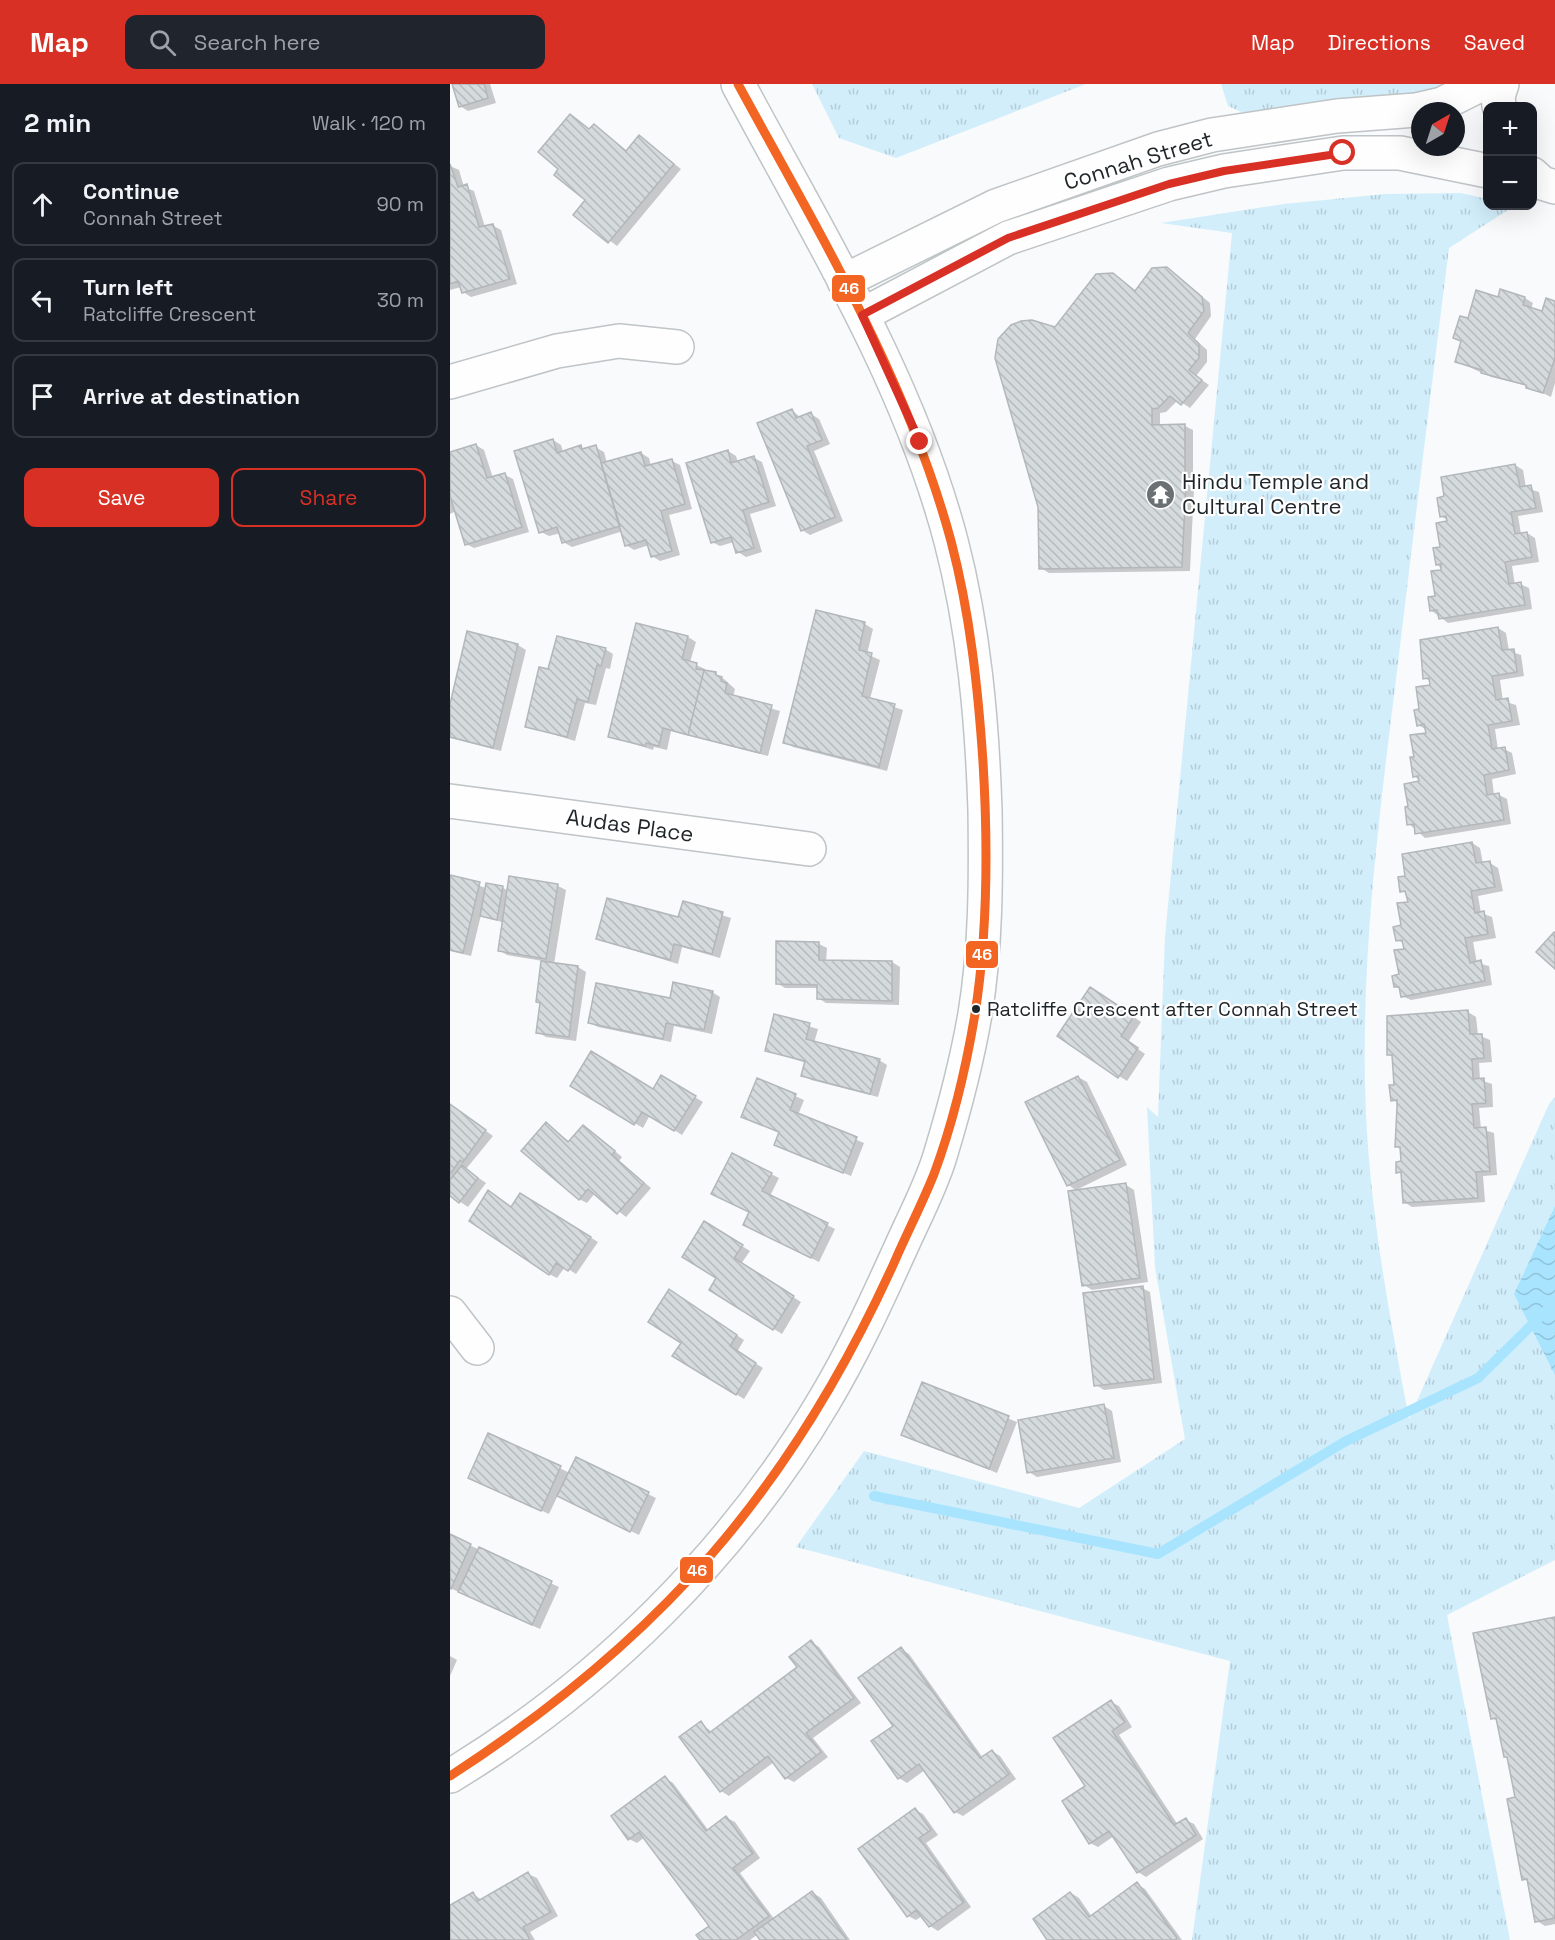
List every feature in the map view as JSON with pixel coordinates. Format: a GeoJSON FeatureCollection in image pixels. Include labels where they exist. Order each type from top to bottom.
{"type":"FeatureCollection","features":[{"type":"Feature","properties":{"kind":"street"},"geometry":{"type":"LineString","coordinates":[[450,1776],[483,1756],[562,1698],[653,1618],[706,1563],[770,1485],[823,1403],[872,1313],[939,1159],[975,1013],[986,876],[981,736],[973,648],[952,543],[920,442],[862,315],[738,84]]}},
{"type":"Feature","properties":{"kind":"street","name":"Connah Street"},"geometry":{"type":"LineString","coordinates":[[844,281],[996,206],[1158,149],[1212,135],[1337,116],[1416,110],[1442,104],[1482,84]]}},
{"type":"Feature","properties":{"kind":"street"},"geometry":{"type":"LineString","coordinates":[[1499,102],[1502,84]]}},
{"type":"Feature","properties":{"kind":"street","name":"Connah Street"},"geometry":{"type":"LineString","coordinates":[[862,315],[1008,238],[1169,184],[1213,174],[1343,153],[1400,153],[1483,170]]}},
{"type":"Feature","properties":{"kind":"street"},"geometry":{"type":"LineString","coordinates":[[450,382],[557,351],[619,341],[677,347]]}},
{"type":"Feature","properties":{"kind":"street","name":"Audas Place"},"geometry":{"type":"LineString","coordinates":[[450,801],[809,849]]}},
{"type":"Feature","properties":{"kind":"street"},"geometry":{"type":"LineString","coordinates":[[450,1312],[477,1348]]}},
{"type":"Feature","properties":{"kind":"green space"},"geometry":{"type":"Polygon","coordinates":[[[812,84],[1086,84],[896,158],[839,138],[812,84]]]}},
{"type":"Feature","properties":{"kind":"green space"},"geometry":{"type":"Polygon","coordinates":[[[1221,84],[1464,84],[1454,92],[1257,119],[1228,106],[1221,84]]]}},
{"type":"Feature","properties":{"kind":"green space"},"geometry":{"type":"Polygon","coordinates":[[[1461,193],[1483,198],[1483,210],[1508,210],[1449,248],[1379,826],[1369,929],[1365,1084],[1374,1210],[1386,1294],[1409,1419],[1549,1104],[1555,1097],[1555,1560],[1447,1615],[1510,1940],[1192,1940],[1230,1661],[796,1547],[864,1451],[1079,1508],[1185,1439],[1155,1267],[1147,1107],[1158,1117],[1165,937],[1232,233],[1161,223],[1284,204],[1385,194],[1461,193]]]}},
{"type":"Feature","properties":{"kind":"water"},"geometry":{"type":"Polygon","coordinates":[[[1555,1206],[1555,1375],[1514,1294],[1555,1206]]]}},
{"type":"Feature","properties":{"kind":"building"},"geometry":{"type":"Polygon","coordinates":[[[452,84],[484,84],[488,98],[459,107],[452,84]]]}},
{"type":"Feature","properties":{"kind":"building"},"geometry":{"type":"Polygon","coordinates":[[[570,114],[589,129],[594,124],[626,151],[639,135],[674,164],[608,243],[573,215],[585,200],[554,175],[558,169],[538,152],[570,114]]]}},
{"type":"Feature","properties":{"kind":"building"},"geometry":{"type":"Polygon","coordinates":[[[450,164],[458,187],[467,184],[479,227],[493,224],[510,279],[462,293],[458,281],[450,284],[450,164]]]}},
{"type":"Feature","properties":{"kind":"building"},"geometry":{"type":"Polygon","coordinates":[[[1167,267],[1202,297],[1204,311],[1188,333],[1199,344],[1199,358],[1189,370],[1202,380],[1181,405],[1170,396],[1158,408],[1152,409],[1152,425],[1185,424],[1185,474],[1182,475],[1182,481],[1186,482],[1182,567],[1039,569],[1038,507],[995,358],[998,339],[1011,325],[1021,321],[1032,320],[1055,327],[1096,274],[1113,273],[1135,291],[1152,268],[1167,267]]]}},
{"type":"Feature","properties":{"kind":"building"},"geometry":{"type":"Polygon","coordinates":[[[1500,289],[1525,297],[1523,305],[1542,311],[1546,298],[1555,301],[1555,358],[1543,393],[1526,388],[1526,385],[1481,373],[1482,370],[1455,362],[1461,341],[1453,338],[1460,316],[1468,318],[1476,290],[1498,297],[1500,289]]]}},
{"type":"Feature","properties":{"kind":"building"},"geometry":{"type":"Polygon","coordinates":[[[792,409],[796,418],[811,412],[822,440],[807,446],[835,517],[801,531],[757,423],[792,409]]]}},
{"type":"Feature","properties":{"kind":"building"},"geometry":{"type":"Polygon","coordinates":[[[553,439],[557,453],[581,445],[582,449],[596,445],[620,526],[562,543],[557,527],[539,533],[514,451],[553,439]]]}},
{"type":"Feature","properties":{"kind":"building"},"geometry":{"type":"Polygon","coordinates":[[[476,444],[487,478],[505,473],[522,527],[465,545],[450,496],[450,452],[476,444]]]}},
{"type":"Feature","properties":{"kind":"building"},"geometry":{"type":"Polygon","coordinates":[[[728,450],[731,463],[754,456],[769,502],[743,510],[754,548],[736,553],[731,537],[711,543],[686,463],[728,450]]]}},
{"type":"Feature","properties":{"kind":"building"},"geometry":{"type":"Polygon","coordinates":[[[641,452],[645,466],[672,459],[685,504],[661,511],[672,551],[651,557],[646,540],[625,546],[601,463],[641,452]]]}},
{"type":"Feature","properties":{"kind":"building"},"geometry":{"type":"Polygon","coordinates":[[[1515,464],[1520,487],[1531,485],[1536,508],[1511,512],[1515,534],[1527,532],[1532,557],[1505,562],[1509,584],[1521,582],[1525,605],[1439,619],[1437,610],[1430,611],[1428,597],[1435,596],[1431,571],[1441,570],[1441,564],[1436,565],[1433,548],[1440,547],[1436,523],[1447,521],[1446,516],[1440,517],[1437,498],[1444,496],[1441,477],[1515,464]]]}},
{"type":"Feature","properties":{"kind":"building"},"geometry":{"type":"Polygon","coordinates":[[[816,610],[865,622],[859,650],[872,653],[862,696],[895,704],[879,767],[783,743],[816,610]]]}},
{"type":"Feature","properties":{"kind":"building"},"geometry":{"type":"Polygon","coordinates":[[[636,623],[688,636],[682,659],[697,663],[696,669],[704,670],[688,735],[663,728],[659,746],[646,743],[645,746],[608,737],[636,623]]]}},
{"type":"Feature","properties":{"kind":"building"},"geometry":{"type":"Polygon","coordinates":[[[1498,627],[1502,650],[1514,649],[1517,672],[1492,676],[1496,700],[1508,698],[1512,721],[1488,725],[1492,749],[1505,747],[1509,770],[1484,775],[1487,795],[1499,793],[1504,820],[1415,834],[1414,824],[1407,825],[1405,807],[1408,806],[1404,784],[1419,781],[1418,776],[1413,777],[1410,757],[1414,757],[1410,735],[1426,733],[1424,724],[1417,726],[1414,710],[1419,709],[1416,687],[1430,685],[1429,678],[1423,679],[1420,640],[1498,627]]]}},
{"type":"Feature","properties":{"kind":"building"},"geometry":{"type":"Polygon","coordinates":[[[467,631],[518,644],[493,748],[450,737],[450,704],[467,631]]]}},
{"type":"Feature","properties":{"kind":"building"},"geometry":{"type":"Polygon","coordinates":[[[557,636],[606,648],[601,666],[597,665],[588,702],[577,699],[567,737],[525,727],[539,667],[548,669],[557,636]]]}},
{"type":"Feature","properties":{"kind":"building"},"geometry":{"type":"Polygon","coordinates":[[[704,670],[716,672],[716,675],[722,677],[721,681],[727,683],[725,693],[772,705],[760,753],[688,735],[704,670]]]}},
{"type":"Feature","properties":{"kind":"building"},"geometry":{"type":"Polygon","coordinates":[[[1472,842],[1476,863],[1490,861],[1495,887],[1471,891],[1475,913],[1484,911],[1488,934],[1465,938],[1470,963],[1481,960],[1485,981],[1401,997],[1399,987],[1394,987],[1392,976],[1399,974],[1394,950],[1404,949],[1402,940],[1396,941],[1393,927],[1401,925],[1397,903],[1408,902],[1405,891],[1400,892],[1398,877],[1405,876],[1402,854],[1472,842]]]}},
{"type":"Feature","properties":{"kind":"building"},"geometry":{"type":"Polygon","coordinates":[[[450,875],[480,882],[463,953],[450,950],[450,875]]]}},
{"type":"Feature","properties":{"kind":"building"},"geometry":{"type":"Polygon","coordinates":[[[509,876],[558,884],[546,959],[498,951],[509,876]]]}},
{"type":"Feature","properties":{"kind":"building"},"geometry":{"type":"Polygon","coordinates":[[[486,883],[503,886],[497,920],[480,916],[486,883]]]}},
{"type":"Feature","properties":{"kind":"building"},"geometry":{"type":"Polygon","coordinates":[[[607,898],[678,917],[683,901],[723,912],[712,954],[674,944],[670,960],[596,939],[607,898]]]}},
{"type":"Feature","properties":{"kind":"building"},"geometry":{"type":"Polygon","coordinates":[[[1555,933],[1555,969],[1536,952],[1555,933]]]}},
{"type":"Feature","properties":{"kind":"building"},"geometry":{"type":"Polygon","coordinates":[[[776,941],[819,942],[819,960],[892,961],[892,1001],[817,999],[817,985],[776,984],[776,941]]]}},
{"type":"Feature","properties":{"kind":"building"},"geometry":{"type":"Polygon","coordinates":[[[541,961],[578,966],[569,1037],[536,1033],[540,1003],[536,1002],[541,961]]]}},
{"type":"Feature","properties":{"kind":"building"},"geometry":{"type":"Polygon","coordinates":[[[673,982],[713,991],[704,1030],[666,1023],[663,1039],[588,1023],[596,983],[670,998],[673,982]]]}},
{"type":"Feature","properties":{"kind":"building"},"geometry":{"type":"Polygon","coordinates":[[[1090,987],[1134,1016],[1121,1036],[1138,1048],[1118,1078],[1057,1036],[1090,987]]]}},
{"type":"Feature","properties":{"kind":"building"},"geometry":{"type":"Polygon","coordinates":[[[1468,1010],[1470,1034],[1482,1034],[1484,1058],[1472,1059],[1473,1079],[1484,1078],[1486,1103],[1472,1104],[1474,1128],[1486,1127],[1490,1171],[1476,1172],[1478,1198],[1403,1203],[1401,1172],[1396,1173],[1396,1162],[1401,1161],[1400,1147],[1395,1147],[1397,1100],[1391,1101],[1389,1085],[1394,1085],[1392,1055],[1387,1055],[1387,1016],[1468,1010]]]}},
{"type":"Feature","properties":{"kind":"building"},"geometry":{"type":"Polygon","coordinates":[[[774,1014],[810,1023],[806,1039],[880,1059],[870,1094],[801,1076],[805,1061],[765,1051],[774,1014]]]}},
{"type":"Feature","properties":{"kind":"building"},"geometry":{"type":"Polygon","coordinates":[[[591,1051],[653,1089],[661,1075],[696,1096],[674,1131],[642,1112],[634,1125],[570,1086],[591,1051]]]}},
{"type":"Feature","properties":{"kind":"building"},"geometry":{"type":"Polygon","coordinates":[[[1078,1076],[1120,1160],[1067,1186],[1025,1102],[1078,1076]]]}},
{"type":"Feature","properties":{"kind":"building"},"geometry":{"type":"Polygon","coordinates":[[[757,1078],[796,1094],[790,1110],[857,1137],[843,1173],[774,1145],[779,1132],[741,1117],[757,1078]]]}},
{"type":"Feature","properties":{"kind":"building"},"geometry":{"type":"Polygon","coordinates":[[[450,1104],[486,1130],[463,1162],[460,1160],[450,1174],[450,1104]]]}},
{"type":"Feature","properties":{"kind":"building"},"geometry":{"type":"Polygon","coordinates":[[[546,1122],[568,1142],[583,1125],[615,1151],[612,1155],[644,1183],[617,1214],[588,1189],[579,1200],[521,1151],[546,1122]]]}},
{"type":"Feature","properties":{"kind":"building"},"geometry":{"type":"Polygon","coordinates":[[[732,1153],[772,1173],[762,1191],[828,1223],[811,1258],[743,1225],[749,1212],[711,1194],[732,1153]]]}},
{"type":"Feature","properties":{"kind":"building"},"geometry":{"type":"Polygon","coordinates":[[[462,1165],[478,1178],[459,1203],[450,1196],[450,1180],[462,1165]]]}},
{"type":"Feature","properties":{"kind":"building"},"geometry":{"type":"Polygon","coordinates":[[[1126,1183],[1140,1278],[1082,1286],[1068,1191],[1126,1183]]]}},
{"type":"Feature","properties":{"kind":"building"},"geometry":{"type":"Polygon","coordinates":[[[488,1190],[511,1207],[520,1193],[591,1237],[568,1271],[556,1263],[549,1275],[469,1221],[488,1190]]]}},
{"type":"Feature","properties":{"kind":"building"},"geometry":{"type":"Polygon","coordinates":[[[704,1221],[743,1245],[734,1258],[794,1296],[773,1330],[709,1290],[716,1278],[682,1257],[704,1221]]]}},
{"type":"Feature","properties":{"kind":"building"},"geometry":{"type":"Polygon","coordinates":[[[1143,1286],[1154,1379],[1094,1386],[1083,1293],[1143,1286]]]}},
{"type":"Feature","properties":{"kind":"building"},"geometry":{"type":"Polygon","coordinates":[[[669,1289],[737,1335],[730,1346],[756,1363],[736,1395],[672,1356],[681,1343],[648,1322],[669,1289]]]}},
{"type":"Feature","properties":{"kind":"building"},"geometry":{"type":"Polygon","coordinates":[[[922,1382],[1009,1416],[989,1469],[901,1435],[922,1382]]]}},
{"type":"Feature","properties":{"kind":"building"},"geometry":{"type":"Polygon","coordinates":[[[1104,1404],[1114,1458],[1027,1473],[1018,1420],[1104,1404]]]}},
{"type":"Feature","properties":{"kind":"building"},"geometry":{"type":"Polygon","coordinates":[[[488,1433],[561,1466],[541,1511],[468,1478],[488,1433]]]}},
{"type":"Feature","properties":{"kind":"building"},"geometry":{"type":"Polygon","coordinates":[[[576,1457],[649,1492],[630,1532],[557,1496],[576,1457]]]}},
{"type":"Feature","properties":{"kind":"building"},"geometry":{"type":"Polygon","coordinates":[[[450,1534],[471,1544],[451,1589],[450,1588],[450,1534]]]}},
{"type":"Feature","properties":{"kind":"building"},"geometry":{"type":"Polygon","coordinates":[[[479,1547],[552,1581],[532,1625],[458,1592],[479,1547]]]}},
{"type":"Feature","properties":{"kind":"building"},"geometry":{"type":"Polygon","coordinates":[[[1555,1617],[1555,1918],[1535,1922],[1527,1879],[1522,1880],[1507,1799],[1515,1797],[1507,1757],[1504,1757],[1496,1718],[1491,1719],[1473,1633],[1555,1617]]]}},
{"type":"Feature","properties":{"kind":"building"},"geometry":{"type":"Polygon","coordinates":[[[811,1640],[854,1698],[806,1733],[821,1752],[785,1779],[768,1756],[720,1792],[679,1737],[701,1721],[709,1733],[797,1667],[789,1657],[811,1640]]]}},
{"type":"Feature","properties":{"kind":"building"},"geometry":{"type":"Polygon","coordinates":[[[901,1647],[980,1758],[992,1750],[1009,1774],[954,1813],[919,1764],[898,1779],[871,1741],[893,1726],[858,1678],[901,1647]]]}},
{"type":"Feature","properties":{"kind":"building"},"geometry":{"type":"Polygon","coordinates":[[[1111,1700],[1125,1722],[1112,1731],[1174,1825],[1186,1818],[1196,1835],[1137,1873],[1109,1831],[1089,1844],[1062,1801],[1085,1786],[1053,1738],[1111,1700]]]}},
{"type":"Feature","properties":{"kind":"building"},"geometry":{"type":"Polygon","coordinates":[[[665,1776],[706,1831],[726,1816],[753,1853],[733,1868],[769,1916],[736,1940],[700,1940],[696,1935],[709,1926],[639,1832],[628,1840],[611,1816],[665,1776]]]}},
{"type":"Feature","properties":{"kind":"building"},"geometry":{"type":"Polygon","coordinates":[[[915,1808],[931,1830],[919,1838],[964,1902],[929,1927],[916,1910],[907,1917],[858,1849],[915,1808]]]}},
{"type":"Feature","properties":{"kind":"building"},"geometry":{"type":"Polygon","coordinates":[[[528,1872],[551,1912],[523,1927],[530,1940],[450,1940],[450,1905],[473,1892],[478,1901],[528,1872]]]}},
{"type":"Feature","properties":{"kind":"building"},"geometry":{"type":"Polygon","coordinates":[[[1137,1882],[1177,1938],[1175,1940],[1047,1940],[1033,1919],[1070,1892],[1089,1917],[1137,1882]]]}},
{"type":"Feature","properties":{"kind":"building"},"geometry":{"type":"Polygon","coordinates":[[[812,1891],[847,1940],[760,1940],[754,1932],[812,1891]]]}},
{"type":"Feature","properties":{"kind":"waterway"},"geometry":{"type":"LineString","coordinates":[[874,1496],[1158,1554],[1346,1441],[1478,1378],[1555,1302]]}},
{"type":"Feature","properties":{"kind":"transit line","name":"46"},"geometry":{"type":"LineString","coordinates":[[450,1776],[525,1724],[593,1670],[656,1614],[712,1554],[764,1489],[811,1420],[854,1345],[925,1196],[953,1115],[975,1014],[985,920],[985,793],[979,706],[958,568],[932,481],[885,364],[829,250],[738,84]]}},
{"type":"Feature","properties":{"kind":"place","name":"Hindu Temple and Cultural Centre"},"geometry":{"type":"Point","coordinates":[1161,494]}},
{"type":"Feature","properties":{"kind":"place","name":"Ratcliffe Crescent after Connah Street"},"geometry":{"type":"Point","coordinates":[976,1009]}},
{"type":"Feature","properties":{"kind":"route"},"geometry":{"type":"LineString","coordinates":[[920,442],[879,347],[862,315],[1008,238],[1169,184],[1224,171],[1343,153]]}}]}
